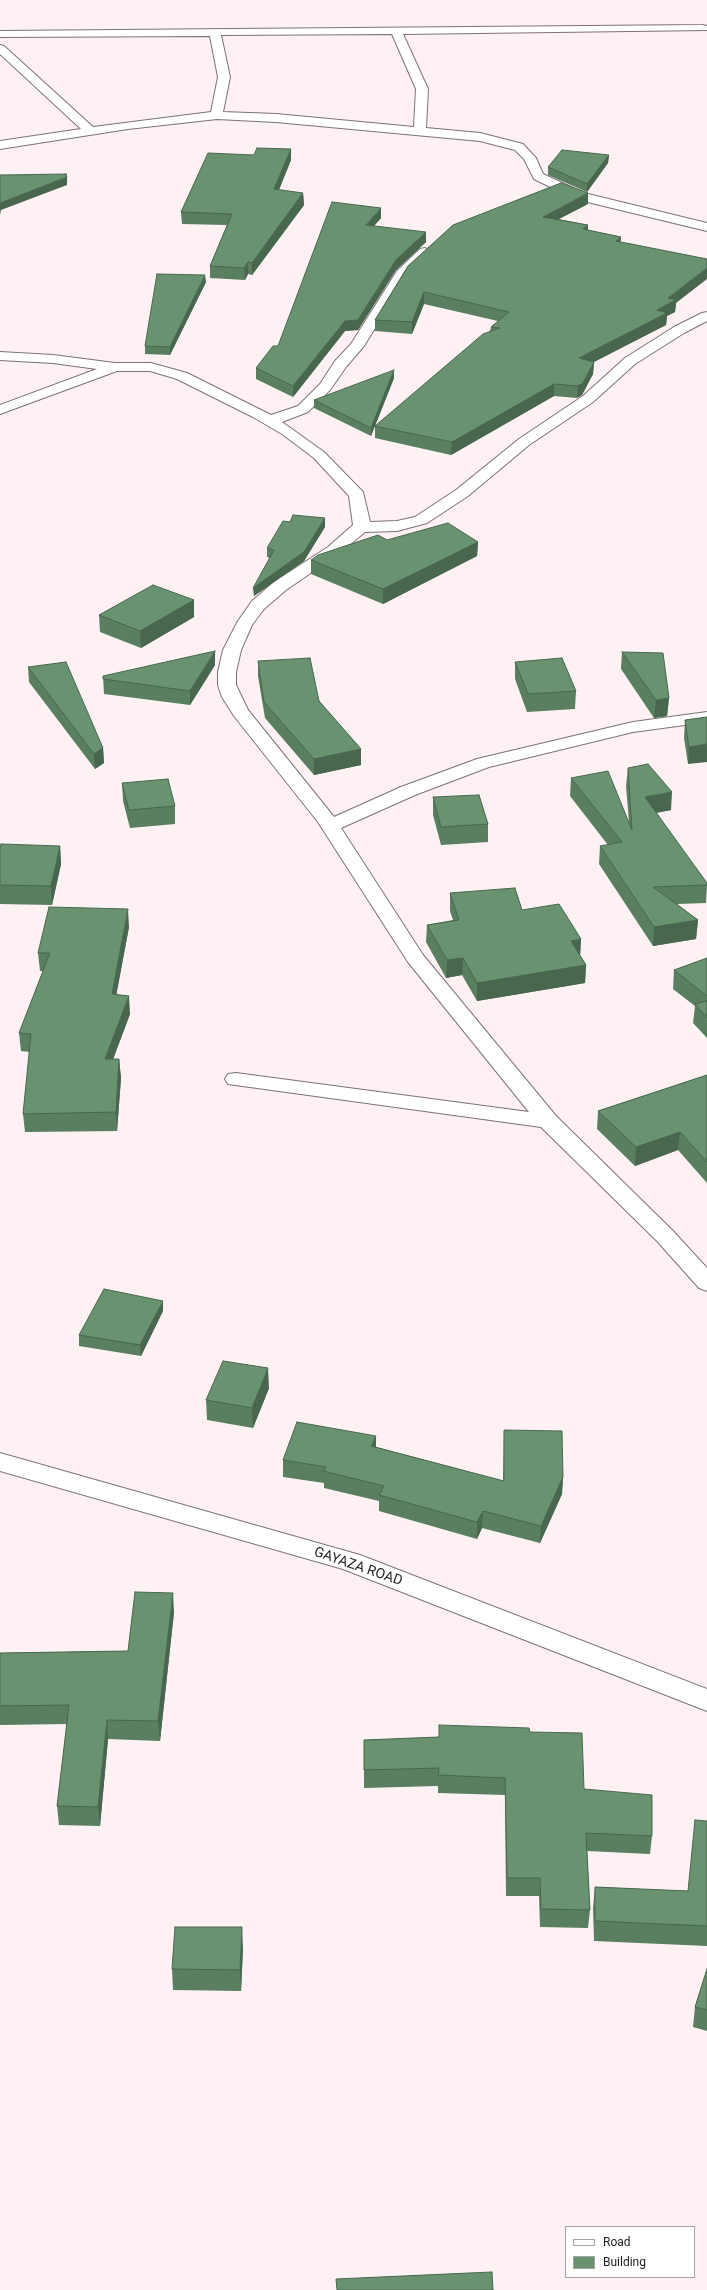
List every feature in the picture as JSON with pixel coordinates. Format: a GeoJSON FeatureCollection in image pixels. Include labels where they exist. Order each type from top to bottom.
{"type":"FeatureCollection","features":[{"type":"Feature","properties":{"kind":"street"},"geometry":{"type":"LineString","coordinates":[[0,34],[398,32],[703,28]]}},
{"type":"Feature","properties":{"kind":"street"},"geometry":{"type":"LineString","coordinates":[[398,32],[422,89],[420,131]]}},
{"type":"Feature","properties":{"kind":"street"},"geometry":{"type":"LineString","coordinates":[[215,33],[224,77],[217,107],[217,115]]}},
{"type":"Feature","properties":{"kind":"street"},"geometry":{"type":"LineString","coordinates":[[0,48],[90,131]]}},
{"type":"Feature","properties":{"kind":"street"},"geometry":{"type":"LineString","coordinates":[[0,145],[90,131],[217,115],[276,118],[480,137],[519,147],[530,158],[538,176],[580,196],[707,227]]}},
{"type":"Feature","properties":{"kind":"street"},"geometry":{"type":"LineString","coordinates":[[541,194],[562,187]]}},
{"type":"Feature","properties":{"kind":"street"},"geometry":{"type":"LineString","coordinates":[[270,421],[303,409],[325,387],[340,364],[357,346],[402,274],[433,244]]}},
{"type":"Feature","properties":{"kind":"street"},"geometry":{"type":"LineString","coordinates":[[361,526],[397,526],[421,520],[462,493],[524,442],[588,399],[630,361],[679,330],[707,316]]}},
{"type":"Feature","properties":{"kind":"street"},"geometry":{"type":"LineString","coordinates":[[0,356],[115,367],[151,367],[182,376],[270,421],[319,454],[350,485],[357,495],[362,520],[361,526],[334,550],[280,586],[258,605],[241,631],[232,650],[227,672],[229,691],[240,712],[331,826],[415,958],[548,1121],[665,1236],[707,1283]]}},
{"type":"Feature","properties":{"kind":"street"},"geometry":{"type":"LineString","coordinates":[[0,410],[115,367]]}},
{"type":"Feature","properties":{"kind":"street"},"geometry":{"type":"LineString","coordinates":[[331,826],[408,791],[483,763],[633,727],[707,717]]}},
{"type":"Feature","properties":{"kind":"street"},"geometry":{"type":"LineString","coordinates":[[236,1079],[548,1121]]}},
{"type":"Feature","properties":{"kind":"street","name":"GAYAZA ROAD"},"geometry":{"type":"LineString","coordinates":[[0,1462],[351,1562],[707,1700]]}},
{"type":"Feature","properties":{"kind":"building"},"geometry":{"type":"Polygon","coordinates":[[[257,148],[291,149],[274,189],[303,193],[252,263],[248,262],[244,268],[210,266],[232,214],[181,212],[208,153],[254,155],[257,148]]]}},
{"type":"Feature","properties":{"kind":"building"},"geometry":{"type":"Polygon","coordinates":[[[562,150],[609,155],[587,184],[548,167],[562,150]]]}},
{"type":"Feature","properties":{"kind":"building"},"geometry":{"type":"Polygon","coordinates":[[[66,174],[67,177],[0,203],[0,175],[66,174]]]}},
{"type":"Feature","properties":{"kind":"building"},"geometry":{"type":"Polygon","coordinates":[[[561,183],[588,193],[543,217],[588,225],[583,229],[621,237],[616,241],[707,259],[707,268],[668,298],[676,300],[657,310],[667,313],[579,358],[594,362],[583,383],[578,386],[554,384],[452,442],[375,426],[483,334],[500,328],[491,327],[509,312],[424,292],[412,322],[375,320],[408,266],[453,225],[561,183]]]}},
{"type":"Feature","properties":{"kind":"building"},"geometry":{"type":"Polygon","coordinates":[[[332,202],[381,208],[366,225],[426,232],[396,260],[358,320],[345,321],[293,386],[256,368],[273,346],[278,346],[332,202]]]}},
{"type":"Feature","properties":{"kind":"building"},"geometry":{"type":"Polygon","coordinates":[[[157,274],[205,275],[170,347],[145,346],[157,274]]]}},
{"type":"Feature","properties":{"kind":"building"},"geometry":{"type":"Polygon","coordinates":[[[394,370],[371,428],[314,400],[394,370]]]}},
{"type":"Feature","properties":{"kind":"building"},"geometry":{"type":"Polygon","coordinates":[[[293,515],[325,518],[304,552],[253,588],[274,550],[267,548],[283,521],[290,522],[293,515]]]}},
{"type":"Feature","properties":{"kind":"building"},"geometry":{"type":"Polygon","coordinates":[[[448,523],[478,542],[383,589],[311,560],[318,555],[378,535],[387,540],[448,523]]]}},
{"type":"Feature","properties":{"kind":"building"},"geometry":{"type":"Polygon","coordinates":[[[153,585],[194,600],[140,631],[99,615],[153,585]]]}},
{"type":"Feature","properties":{"kind":"building"},"geometry":{"type":"Polygon","coordinates":[[[215,651],[190,691],[103,679],[103,676],[215,651]]]}},
{"type":"Feature","properties":{"kind":"building"},"geometry":{"type":"Polygon","coordinates":[[[622,652],[663,653],[669,698],[656,700],[622,652]]]}},
{"type":"Feature","properties":{"kind":"building"},"geometry":{"type":"Polygon","coordinates":[[[310,658],[319,701],[361,749],[314,759],[264,702],[258,661],[310,658]]]}},
{"type":"Feature","properties":{"kind":"building"},"geometry":{"type":"Polygon","coordinates":[[[562,658],[576,691],[528,694],[515,662],[562,658]]]}},
{"type":"Feature","properties":{"kind":"building"},"geometry":{"type":"Polygon","coordinates":[[[66,662],[103,748],[94,754],[28,667],[66,662]]]}},
{"type":"Feature","properties":{"kind":"building"},"geometry":{"type":"Polygon","coordinates":[[[707,717],[707,744],[689,747],[685,720],[707,717]]]}},
{"type":"Feature","properties":{"kind":"building"},"geometry":{"type":"Polygon","coordinates":[[[648,764],[672,792],[645,797],[707,883],[707,885],[653,887],[698,920],[654,927],[600,846],[622,842],[571,778],[608,771],[632,830],[628,768],[648,764]]]}},
{"type":"Feature","properties":{"kind":"building"},"geometry":{"type":"Polygon","coordinates":[[[168,779],[175,806],[129,810],[122,783],[168,779]]]}},
{"type":"Feature","properties":{"kind":"building"},"geometry":{"type":"Polygon","coordinates":[[[479,795],[488,824],[441,827],[433,797],[479,795]]]}},
{"type":"Feature","properties":{"kind":"building"},"geometry":{"type":"Polygon","coordinates":[[[1,844],[60,846],[51,886],[0,885],[1,844]]]}},
{"type":"Feature","properties":{"kind":"building"},"geometry":{"type":"Polygon","coordinates":[[[515,888],[522,910],[559,904],[581,939],[571,941],[586,965],[477,983],[463,958],[447,960],[427,925],[459,920],[450,893],[515,888]]]}},
{"type":"Feature","properties":{"kind":"building"},"geometry":{"type":"Polygon","coordinates":[[[49,907],[128,909],[112,994],[129,996],[105,1059],[119,1059],[116,1112],[23,1114],[31,1034],[19,1033],[50,953],[38,953],[49,907]]]}},
{"type":"Feature","properties":{"kind":"building"},"geometry":{"type":"Polygon","coordinates":[[[707,958],[707,996],[674,970],[707,958]]]}},
{"type":"Feature","properties":{"kind":"building"},"geometry":{"type":"Polygon","coordinates":[[[707,1001],[707,1018],[695,1004],[707,1001]]]}},
{"type":"Feature","properties":{"kind":"building"},"geometry":{"type":"Polygon","coordinates":[[[707,1075],[707,1162],[680,1132],[636,1147],[598,1111],[707,1075]]]}},
{"type":"Feature","properties":{"kind":"building"},"geometry":{"type":"Polygon","coordinates":[[[104,1289],[163,1301],[140,1345],[79,1335],[104,1289]]]}},
{"type":"Feature","properties":{"kind":"building"},"geometry":{"type":"Polygon","coordinates":[[[223,1361],[268,1368],[252,1408],[206,1400],[223,1361]]]}},
{"type":"Feature","properties":{"kind":"building"},"geometry":{"type":"Polygon","coordinates":[[[297,1422],[376,1436],[371,1446],[504,1481],[504,1430],[562,1431],[563,1477],[541,1526],[483,1511],[477,1522],[379,1495],[384,1486],[323,1471],[326,1467],[283,1460],[297,1422]]]}},
{"type":"Feature","properties":{"kind":"building"},"geometry":{"type":"Polygon","coordinates":[[[135,1592],[173,1593],[158,1721],[107,1720],[98,1807],[57,1806],[69,1705],[0,1706],[0,1653],[128,1651],[135,1592]]]}},
{"type":"Feature","properties":{"kind":"building"},"geometry":{"type":"Polygon","coordinates":[[[439,1725],[529,1728],[530,1732],[582,1733],[584,1789],[652,1795],[652,1836],[586,1833],[590,1910],[541,1909],[540,1878],[507,1878],[505,1778],[438,1775],[439,1768],[364,1770],[364,1740],[439,1737],[439,1725]]]}},
{"type":"Feature","properties":{"kind":"building"},"geometry":{"type":"Polygon","coordinates":[[[695,1820],[707,1821],[707,1926],[595,1921],[595,1887],[688,1891],[695,1820]]]}},
{"type":"Feature","properties":{"kind":"building"},"geometry":{"type":"Polygon","coordinates":[[[175,1927],[242,1927],[240,1970],[172,1969],[175,1927]]]}},
{"type":"Feature","properties":{"kind":"building"},"geometry":{"type":"Polygon","coordinates":[[[707,1969],[707,2010],[695,2007],[707,1969]]]}},
{"type":"Feature","properties":{"kind":"building"},"geometry":{"type":"Polygon","coordinates":[[[492,2272],[493,2290],[337,2290],[336,2279],[492,2272]]]}}]}
